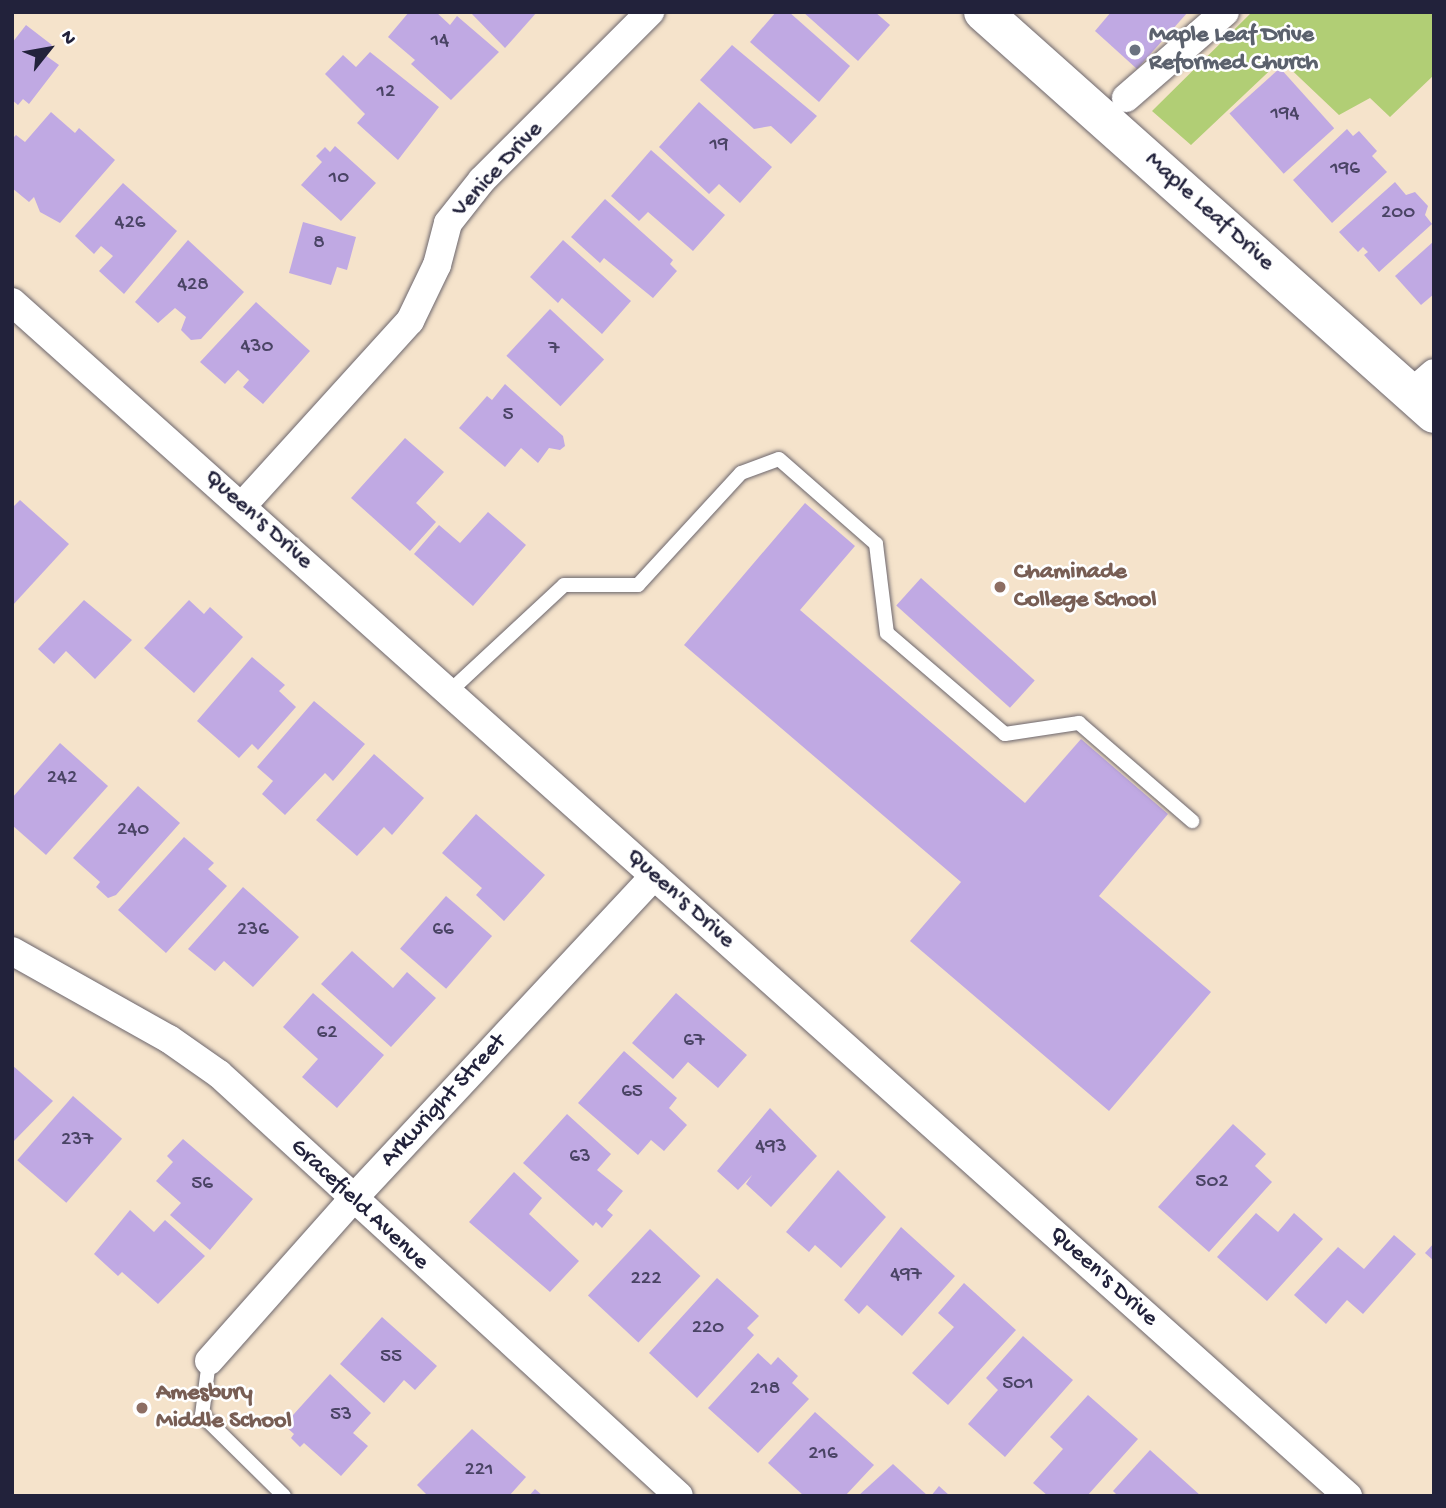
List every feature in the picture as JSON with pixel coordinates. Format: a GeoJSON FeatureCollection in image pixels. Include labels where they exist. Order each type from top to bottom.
{"type":"FeatureCollection","features":[{"type":"Feature","properties":{"kind":"street","name":"Venice Drive"},"geometry":{"type":"LineString","coordinates":[[242,506],[411,321],[436,265],[448,223],[482,180],[650,12]]}},
{"type":"Feature","properties":{"kind":"street","name":"Maple Leaf Drive"},"geometry":{"type":"LineString","coordinates":[[983,12],[1426,394]]}},
{"type":"Feature","properties":{"kind":"street"},"geometry":{"type":"LineString","coordinates":[[1126,98],[1225,12]]}},
{"type":"Feature","properties":{"kind":"street","name":"Queen's Drive"},"geometry":{"type":"LineString","coordinates":[[12,302],[1348,1496]]}},
{"type":"Feature","properties":{"kind":"street","name":"Arkwright Street"},"geometry":{"type":"LineString","coordinates":[[209,1361],[352,1200],[654,876]]}},
{"type":"Feature","properties":{"kind":"street","name":"Gracefield Avenue"},"geometry":{"type":"LineString","coordinates":[[12,951],[158,1032],[219,1074],[352,1200],[679,1496]]}},
{"type":"Feature","properties":{"kind":"lane"},"geometry":{"type":"LineString","coordinates":[[449,692],[564,584],[638,585],[741,473],[779,458],[876,544],[887,633],[1005,734],[1079,723],[1192,821]]}},
{"type":"Feature","properties":{"kind":"lane"},"geometry":{"type":"LineString","coordinates":[[209,1361],[202,1415],[284,1496]]}},
{"type":"Feature","properties":{"kind":"green space"},"geometry":{"type":"Polygon","coordinates":[[[1252,12],[1434,12],[1434,75],[1390,117],[1370,98],[1339,115],[1281,60],[1191,145],[1152,111],[1252,12]]]}},
{"type":"Feature","properties":{"kind":"building"},"geometry":{"type":"Polygon","coordinates":[[[409,12],[436,12],[450,25],[457,16],[499,52],[451,100],[411,64],[415,60],[388,37],[409,12]]]}},
{"type":"Feature","properties":{"kind":"building"},"geometry":{"type":"Polygon","coordinates":[[[470,12],[537,12],[505,48],[470,12]]]}},
{"type":"Feature","properties":{"kind":"building"},"geometry":{"type":"Polygon","coordinates":[[[776,12],[789,12],[850,66],[819,102],[750,42],[776,12]]]}},
{"type":"Feature","properties":{"kind":"building"},"geometry":{"type":"Polygon","coordinates":[[[803,12],[875,12],[890,25],[858,61],[803,12]]]}},
{"type":"Feature","properties":{"kind":"building","name":"Maple Leaf Drive Reformed Church"},"geometry":{"type":"Polygon","coordinates":[[[1111,12],[1188,12],[1137,69],[1095,31],[1111,12]]]}},
{"type":"Feature","properties":{"kind":"building"},"geometry":{"type":"Polygon","coordinates":[[[26,25],[52,45],[45,55],[59,65],[29,104],[23,99],[18,105],[12,100],[12,43],[26,25]]]}},
{"type":"Feature","properties":{"kind":"building"},"geometry":{"type":"Polygon","coordinates":[[[732,45],[817,116],[791,144],[771,126],[754,129],[700,80],[732,45]]]}},
{"type":"Feature","properties":{"kind":"building"},"geometry":{"type":"Polygon","coordinates":[[[370,52],[439,107],[398,160],[357,123],[365,114],[325,74],[343,55],[356,67],[370,52]]]}},
{"type":"Feature","properties":{"kind":"building"},"geometry":{"type":"Polygon","coordinates":[[[1280,68],[1334,128],[1284,174],[1229,114],[1280,68]]]}},
{"type":"Feature","properties":{"kind":"building"},"geometry":{"type":"Polygon","coordinates":[[[699,102],[772,167],[740,203],[719,184],[709,194],[659,147],[699,102]]]}},
{"type":"Feature","properties":{"kind":"building"},"geometry":{"type":"Polygon","coordinates":[[[51,112],[75,133],[79,128],[115,160],[60,223],[40,212],[34,197],[29,202],[12,188],[12,139],[16,135],[25,142],[51,112]]]}},
{"type":"Feature","properties":{"kind":"building"},"geometry":{"type":"Polygon","coordinates":[[[1347,129],[1353,136],[1359,131],[1377,151],[1372,156],[1387,172],[1332,223],[1293,180],[1347,129]]]}},
{"type":"Feature","properties":{"kind":"building"},"geometry":{"type":"Polygon","coordinates":[[[335,146],[376,183],[341,221],[301,185],[322,162],[316,156],[325,147],[330,152],[335,146]]]}},
{"type":"Feature","properties":{"kind":"building"},"geometry":{"type":"Polygon","coordinates":[[[651,150],[725,215],[693,251],[648,212],[639,221],[611,196],[651,150]]]}},
{"type":"Feature","properties":{"kind":"building"},"geometry":{"type":"Polygon","coordinates":[[[1395,182],[1406,195],[1415,192],[1428,206],[1425,215],[1432,224],[1379,272],[1364,255],[1368,252],[1363,247],[1358,252],[1339,232],[1395,182]]]}},
{"type":"Feature","properties":{"kind":"building"},"geometry":{"type":"Polygon","coordinates":[[[123,183],[177,231],[124,294],[99,271],[113,256],[101,246],[94,254],[75,236],[123,183]]]}},
{"type":"Feature","properties":{"kind":"building"},"geometry":{"type":"Polygon","coordinates":[[[605,199],[673,260],[670,264],[677,271],[653,298],[604,258],[600,263],[571,237],[605,199]]]}},
{"type":"Feature","properties":{"kind":"building"},"geometry":{"type":"Polygon","coordinates":[[[303,222],[356,237],[347,270],[337,267],[331,285],[289,273],[303,222]]]}},
{"type":"Feature","properties":{"kind":"building"},"geometry":{"type":"Polygon","coordinates":[[[188,240],[244,292],[201,339],[191,340],[181,330],[186,317],[175,308],[158,323],[135,302],[188,240]]]}},
{"type":"Feature","properties":{"kind":"building"},"geometry":{"type":"Polygon","coordinates":[[[563,240],[631,301],[602,334],[562,298],[558,303],[530,277],[563,240]]]}},
{"type":"Feature","properties":{"kind":"building"},"geometry":{"type":"Polygon","coordinates":[[[1434,241],[1434,294],[1421,305],[1395,276],[1434,241]]]}},
{"type":"Feature","properties":{"kind":"building"},"geometry":{"type":"Polygon","coordinates":[[[256,302],[310,351],[263,404],[243,387],[249,380],[238,370],[225,384],[200,362],[256,302]]]}},
{"type":"Feature","properties":{"kind":"building"},"geometry":{"type":"Polygon","coordinates":[[[550,309],[604,359],[560,406],[506,356],[550,309]]]}},
{"type":"Feature","properties":{"kind":"building"},"geometry":{"type":"Polygon","coordinates":[[[505,384],[563,436],[565,446],[560,450],[549,448],[538,463],[521,448],[505,467],[459,428],[487,396],[492,400],[505,384]]]}},
{"type":"Feature","properties":{"kind":"building"},"geometry":{"type":"Polygon","coordinates":[[[405,438],[444,472],[416,503],[436,522],[410,551],[351,498],[405,438]]]}},
{"type":"Feature","properties":{"kind":"building"},"geometry":{"type":"Polygon","coordinates":[[[20,500],[69,544],[12,606],[12,508],[20,500]]]}},
{"type":"Feature","properties":{"kind":"building"},"geometry":{"type":"Polygon","coordinates":[[[805,503],[855,546],[800,610],[1025,803],[1081,739],[1168,814],[1099,896],[1211,992],[1109,1111],[910,941],[961,882],[684,645],[805,503]]]}},
{"type":"Feature","properties":{"kind":"building"},"geometry":{"type":"Polygon","coordinates":[[[488,512],[526,545],[473,606],[414,554],[439,525],[460,543],[488,512]]]}},
{"type":"Feature","properties":{"kind":"building"},"geometry":{"type":"Polygon","coordinates":[[[921,578],[1035,680],[1010,708],[896,605],[921,578]]]}},
{"type":"Feature","properties":{"kind":"building"},"geometry":{"type":"Polygon","coordinates":[[[84,600],[132,640],[95,679],[66,651],[54,664],[38,649],[84,600]]]}},
{"type":"Feature","properties":{"kind":"building"},"geometry":{"type":"Polygon","coordinates":[[[189,600],[204,614],[210,607],[243,637],[194,693],[144,648],[189,600]]]}},
{"type":"Feature","properties":{"kind":"building"},"geometry":{"type":"Polygon","coordinates":[[[252,657],[285,685],[279,691],[296,707],[258,750],[252,744],[239,758],[197,721],[252,657]]]}},
{"type":"Feature","properties":{"kind":"building"},"geometry":{"type":"Polygon","coordinates":[[[314,701],[365,744],[333,781],[325,773],[285,815],[262,794],[273,781],[257,767],[314,701]]]}},
{"type":"Feature","properties":{"kind":"building"},"geometry":{"type":"Polygon","coordinates":[[[60,743],[108,786],[46,855],[12,825],[12,798],[60,743]]]}},
{"type":"Feature","properties":{"kind":"building"},"geometry":{"type":"Polygon","coordinates":[[[374,754],[424,798],[392,835],[384,827],[357,856],[316,820],[374,754]]]}},
{"type":"Feature","properties":{"kind":"building"},"geometry":{"type":"Polygon","coordinates":[[[138,786],[180,823],[116,895],[108,898],[96,887],[100,882],[73,858],[138,786]]]}},
{"type":"Feature","properties":{"kind":"building"},"geometry":{"type":"Polygon","coordinates":[[[476,814],[545,875],[504,921],[476,895],[482,888],[442,853],[476,814]]]}},
{"type":"Feature","properties":{"kind":"building"},"geometry":{"type":"Polygon","coordinates":[[[184,837],[214,863],[208,869],[227,886],[166,953],[118,910],[184,837]]]}},
{"type":"Feature","properties":{"kind":"building"},"geometry":{"type":"Polygon","coordinates":[[[243,887],[299,937],[253,987],[224,961],[215,971],[188,949],[243,887]]]}},
{"type":"Feature","properties":{"kind":"building"},"geometry":{"type":"Polygon","coordinates":[[[446,896],[492,936],[446,989],[400,949],[446,896]]]}},
{"type":"Feature","properties":{"kind":"building"},"geometry":{"type":"Polygon","coordinates":[[[352,951],[393,988],[407,972],[436,998],[391,1047],[321,984],[352,951]]]}},
{"type":"Feature","properties":{"kind":"building"},"geometry":{"type":"Polygon","coordinates":[[[313,993],[384,1055],[337,1108],[302,1077],[318,1059],[283,1027],[313,993]]]}},
{"type":"Feature","properties":{"kind":"building"},"geometry":{"type":"Polygon","coordinates":[[[676,993],[747,1055],[718,1088],[688,1062],[673,1079],[632,1043],[676,993]]]}},
{"type":"Feature","properties":{"kind":"building"},"geometry":{"type":"Polygon","coordinates":[[[624,1051],[677,1098],[669,1108],[687,1125],[664,1151],[651,1140],[638,1155],[578,1103],[624,1051]]]}},
{"type":"Feature","properties":{"kind":"building"},"geometry":{"type":"Polygon","coordinates":[[[12,1065],[53,1101],[12,1143],[12,1065]]]}},
{"type":"Feature","properties":{"kind":"building"},"geometry":{"type":"Polygon","coordinates":[[[73,1096],[122,1139],[66,1203],[17,1160],[73,1096]]]}},
{"type":"Feature","properties":{"kind":"building"},"geometry":{"type":"Polygon","coordinates":[[[770,1108],[817,1156],[771,1207],[746,1184],[752,1175],[738,1190],[717,1171],[770,1108]]]}},
{"type":"Feature","properties":{"kind":"building"},"geometry":{"type":"Polygon","coordinates":[[[567,1114],[611,1154],[597,1170],[623,1191],[607,1210],[613,1215],[602,1228],[596,1222],[593,1226],[523,1163],[567,1114]]]}},
{"type":"Feature","properties":{"kind":"building"},"geometry":{"type":"Polygon","coordinates":[[[1233,1124],[1266,1154],[1255,1166],[1272,1182],[1209,1252],[1158,1207],[1233,1124]]]}},
{"type":"Feature","properties":{"kind":"building"},"geometry":{"type":"Polygon","coordinates":[[[183,1139],[253,1199],[210,1250],[170,1215],[181,1203],[156,1181],[173,1162],[167,1156],[183,1139]]]}},
{"type":"Feature","properties":{"kind":"building"},"geometry":{"type":"Polygon","coordinates":[[[838,1170],[886,1217],[841,1268],[815,1245],[809,1252],[786,1232],[838,1170]]]}},
{"type":"Feature","properties":{"kind":"building"},"geometry":{"type":"Polygon","coordinates":[[[514,1172],[542,1198],[529,1214],[579,1261],[550,1292],[469,1222],[514,1172]]]}},
{"type":"Feature","properties":{"kind":"building"},"geometry":{"type":"Polygon","coordinates":[[[130,1210],[154,1232],[165,1220],[205,1256],[158,1304],[122,1272],[118,1276],[94,1254],[130,1210]]]}},
{"type":"Feature","properties":{"kind":"building"},"geometry":{"type":"Polygon","coordinates":[[[1256,1213],[1278,1232],[1294,1213],[1323,1239],[1267,1301],[1217,1257],[1256,1213]]]}},
{"type":"Feature","properties":{"kind":"building"},"geometry":{"type":"Polygon","coordinates":[[[901,1227],[955,1276],[902,1336],[867,1305],[859,1314],[844,1300],[901,1227]]]}},
{"type":"Feature","properties":{"kind":"building"},"geometry":{"type":"Polygon","coordinates":[[[650,1229],[700,1276],[638,1343],[588,1296],[650,1229]]]}},
{"type":"Feature","properties":{"kind":"building"},"geometry":{"type":"Polygon","coordinates":[[[1394,1235],[1416,1254],[1363,1314],[1347,1300],[1326,1324],[1294,1295],[1338,1247],[1364,1269],[1394,1235]]]}},
{"type":"Feature","properties":{"kind":"building"},"geometry":{"type":"Polygon","coordinates":[[[1434,1243],[1434,1261],[1425,1253],[1434,1243]]]}},
{"type":"Feature","properties":{"kind":"building"},"geometry":{"type":"Polygon","coordinates":[[[717,1278],[759,1316],[747,1328],[754,1335],[697,1398],[649,1353],[717,1278]]]}},
{"type":"Feature","properties":{"kind":"building"},"geometry":{"type":"Polygon","coordinates":[[[964,1283],[1016,1330],[948,1405],[912,1373],[954,1327],[938,1313],[964,1283]]]}},
{"type":"Feature","properties":{"kind":"building"},"geometry":{"type":"Polygon","coordinates":[[[382,1317],[437,1366],[415,1390],[404,1380],[384,1403],[340,1364],[382,1317]]]}},
{"type":"Feature","properties":{"kind":"building"},"geometry":{"type":"Polygon","coordinates":[[[1023,1336],[1073,1380],[1005,1457],[968,1424],[998,1390],[986,1378],[1023,1336]]]}},
{"type":"Feature","properties":{"kind":"building"},"geometry":{"type":"Polygon","coordinates":[[[758,1353],[771,1365],[778,1357],[798,1376],[792,1383],[809,1399],[758,1453],[708,1408],[758,1353]]]}},
{"type":"Feature","properties":{"kind":"building"},"geometry":{"type":"Polygon","coordinates":[[[330,1374],[371,1413],[353,1433],[368,1446],[341,1476],[304,1443],[300,1447],[291,1438],[294,1434],[284,1425],[330,1374]]]}},
{"type":"Feature","properties":{"kind":"building"},"geometry":{"type":"Polygon","coordinates":[[[1088,1395],[1138,1439],[1087,1496],[1048,1496],[1033,1483],[1063,1449],[1050,1437],[1088,1395]]]}},
{"type":"Feature","properties":{"kind":"building"},"geometry":{"type":"Polygon","coordinates":[[[815,1412],[874,1465],[845,1496],[804,1496],[768,1463],[815,1412]]]}},
{"type":"Feature","properties":{"kind":"building"},"geometry":{"type":"Polygon","coordinates":[[[472,1429],[526,1477],[509,1496],[428,1496],[417,1485],[472,1429]]]}},
{"type":"Feature","properties":{"kind":"building"},"geometry":{"type":"Polygon","coordinates":[[[1150,1450],[1201,1496],[1118,1496],[1113,1491],[1150,1450]]]}},
{"type":"Feature","properties":{"kind":"building"},"geometry":{"type":"Polygon","coordinates":[[[893,1464],[928,1496],[858,1496],[893,1464]]]}},
{"type":"Feature","properties":{"kind":"building"},"geometry":{"type":"Polygon","coordinates":[[[939,1486],[950,1496],[931,1496],[939,1486]]]}},
{"type":"Feature","properties":{"kind":"building"},"geometry":{"type":"Polygon","coordinates":[[[535,1489],[543,1496],[529,1496],[535,1489]]]}},
{"type":"Feature","properties":{"kind":"place","name":"Maple Leaf Drive Reformed Church"},"geometry":{"type":"Point","coordinates":[1135,50]}},
{"type":"Feature","properties":{"kind":"place","name":"Chaminade College School"},"geometry":{"type":"Point","coordinates":[1000,587]}},
{"type":"Feature","properties":{"kind":"place","name":"Amesbury Middle School"},"geometry":{"type":"Point","coordinates":[142,1408]}}]}
